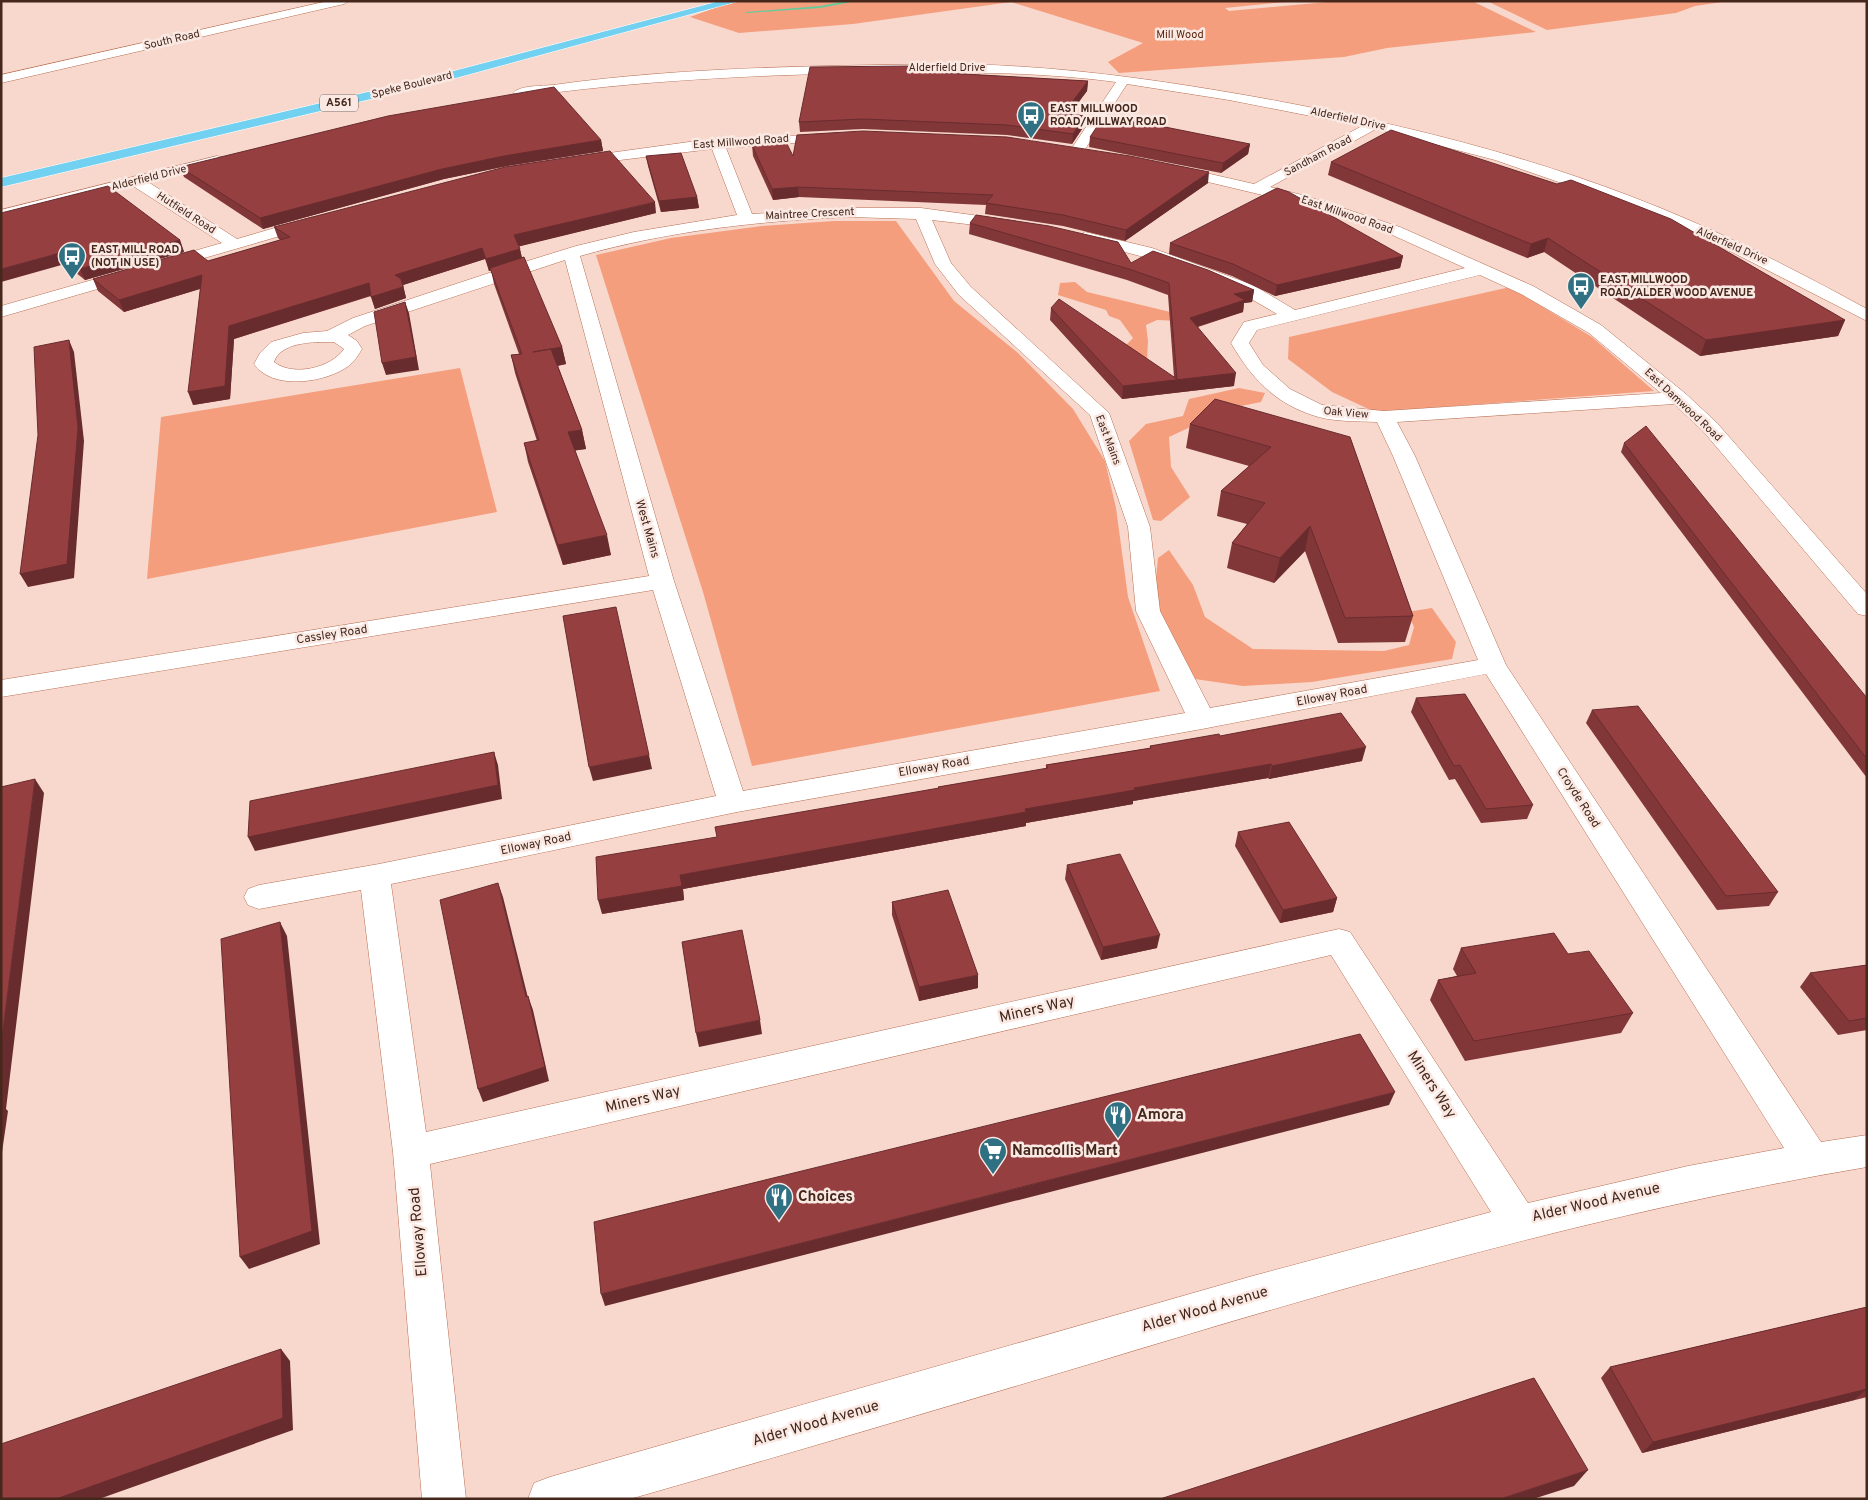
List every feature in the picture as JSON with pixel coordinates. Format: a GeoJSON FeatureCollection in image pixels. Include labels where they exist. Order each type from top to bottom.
{"type":"FeatureCollection","features":[{"type":"Feature","properties":{"kind":"highway","name":"Speke Boulevard"},"geometry":{"type":"LineString","coordinates":[[424,69],[697,1]]}},
{"type":"Feature","properties":{"kind":"highway","name":"Speke Boulevard"},"geometry":{"type":"LineString","coordinates":[[1,183],[425,82],[734,1]]}},
{"type":"Feature","properties":{"kind":"highway","name":"Speke Boulevard"},"geometry":{"type":"LineString","coordinates":[[252,109],[396,76]]}},
{"type":"Feature","properties":{"kind":"street","name":"South Road"},"geometry":{"type":"LineString","coordinates":[[1,79],[344,1]]}},
{"type":"Feature","properties":{"kind":"street","name":"Alderfield Drive"},"geometry":{"type":"LineString","coordinates":[[508,95],[573,85],[751,70],[1004,68],[1064,72],[1323,112],[1497,156],[1589,186],[1714,237],[1784,270],[1867,316]]}},
{"type":"Feature","properties":{"kind":"street"},"geometry":{"type":"LineString","coordinates":[[1077,151],[1123,81]]}},
{"type":"Feature","properties":{"kind":"street","name":"Sandham Road"},"geometry":{"type":"LineString","coordinates":[[1259,187],[1376,124]]}},
{"type":"Feature","properties":{"kind":"street","name":"East Millwood Road"},"geometry":{"type":"LineString","coordinates":[[564,163],[775,138],[853,136]]}},
{"type":"Feature","properties":{"kind":"street"},"geometry":{"type":"LineString","coordinates":[[717,144],[746,218]]}},
{"type":"Feature","properties":{"kind":"street"},"geometry":{"type":"LineString","coordinates":[[1059,149],[1094,154]]}},
{"type":"Feature","properties":{"kind":"street","name":"Alderfield Drive"},"geometry":{"type":"LineString","coordinates":[[1,215],[231,157]]}},
{"type":"Feature","properties":{"kind":"street","name":"East Millwood Road"},"geometry":{"type":"LineString","coordinates":[[1157,166],[1259,187],[1394,230],[1483,269]]}},
{"type":"Feature","properties":{"kind":"street","name":"Hutfield Road"},"geometry":{"type":"LineString","coordinates":[[136,181],[236,245]]}},
{"type":"Feature","properties":{"kind":"street","name":"Maintree Crescent"},"geometry":{"type":"LineString","coordinates":[[331,336],[359,322],[571,253],[659,232],[746,218],[862,211],[921,213],[1029,227]]}},
{"type":"Feature","properties":{"kind":"street","name":"East Mains"},"geometry":{"type":"LineString","coordinates":[[921,213],[943,264],[965,291],[1099,413],[1139,527],[1148,611],[1202,720]]}},
{"type":"Feature","properties":{"kind":"street"},"geometry":{"type":"LineString","coordinates":[[1,312],[325,218]]}},
{"type":"Feature","properties":{"kind":"street"},"geometry":{"type":"LineString","coordinates":[[1069,233],[1146,252],[1247,289],[1290,314]]}},
{"type":"Feature","properties":{"kind":"street","name":"West Mains"},"geometry":{"type":"LineString","coordinates":[[571,253],[662,581],[733,803]]}},
{"type":"Feature","properties":{"kind":"street","name":"Oak View"},"geometry":{"type":"LineString","coordinates":[[1483,269],[1290,314],[1250,326],[1240,344],[1256,369],[1283,393],[1318,411],[1384,417],[1679,398]]}},
{"type":"Feature","properties":{"kind":"street","name":"East Damwood Road"},"geometry":{"type":"LineString","coordinates":[[1483,269],[1527,290],[1595,329],[1679,398],[1710,427],[1840,580],[1867,609]]}},
{"type":"Feature","properties":{"kind":"street","name":"Croyde Road"},"geometry":{"type":"LineString","coordinates":[[1384,417],[1404,456],[1493,665],[1686,968],[1812,1159]]}},
{"type":"Feature","properties":{"kind":"street"},"geometry":{"type":"LineString","coordinates":[[1840,580],[1867,579]]}},
{"type":"Feature","properties":{"kind":"street","name":"Cassley Road"},"geometry":{"type":"LineString","coordinates":[[1,689],[662,581]]}},
{"type":"Feature","properties":{"kind":"street","name":"Elloway Road"},"geometry":{"type":"LineString","coordinates":[[259,897],[375,877],[733,803],[1202,720],[1493,665]]}},
{"type":"Feature","properties":{"kind":"street","name":"Elloway Road"},"geometry":{"type":"LineString","coordinates":[[375,877],[411,1152],[444,1499]]}},
{"type":"Feature","properties":{"kind":"street","name":"Miners Way"},"geometry":{"type":"LineString","coordinates":[[411,1152],[1339,941],[1518,1221]]}},
{"type":"Feature","properties":{"kind":"street","name":"Alder Wood Avenue"},"geometry":{"type":"LineString","coordinates":[[550,1499],[731,1449],[1277,1289],[1518,1221],[1710,1177],[1867,1151]]}},
{"type":"Feature","properties":{"kind":"green space","name":"Mill Wood"},"geometry":{"type":"Polygon","coordinates":[[[734,1],[1296,1],[1225,8],[1229,11],[1338,1],[1472,1],[1536,32],[1387,48],[1344,57],[1119,73],[1108,62],[1143,43],[1011,2],[853,24],[739,33],[690,17],[734,1]]]}},
{"type":"Feature","properties":{"kind":"green space"},"geometry":{"type":"Polygon","coordinates":[[[1487,1],[1729,1],[1695,6],[1676,13],[1547,30],[1487,1]]]}},
{"type":"Feature","properties":{"kind":"green space"},"geometry":{"type":"Polygon","coordinates":[[[834,221],[896,221],[954,301],[1018,353],[1073,409],[1105,461],[1116,508],[1128,597],[1160,691],[752,766],[703,592],[596,255],[671,238],[762,226],[834,221]]]}},
{"type":"Feature","properties":{"kind":"green space"},"geometry":{"type":"Polygon","coordinates":[[[1075,282],[1087,292],[1183,315],[1179,321],[1157,320],[1146,325],[1148,341],[1147,361],[1125,346],[1133,338],[1120,320],[1109,316],[1106,310],[1058,295],[1060,283],[1075,282]]]}},
{"type":"Feature","properties":{"kind":"green space"},"geometry":{"type":"Polygon","coordinates":[[[1510,287],[1592,337],[1654,391],[1375,412],[1332,392],[1288,359],[1289,337],[1510,287]]]}},
{"type":"Feature","properties":{"kind":"green space"},"geometry":{"type":"Polygon","coordinates":[[[460,368],[497,512],[147,579],[161,417],[460,368]]]}},
{"type":"Feature","properties":{"kind":"green space"},"geometry":{"type":"Polygon","coordinates":[[[1239,388],[1265,393],[1261,402],[1231,408],[1169,437],[1171,467],[1190,497],[1161,521],[1153,520],[1129,441],[1146,424],[1183,416],[1189,399],[1239,388]]]}},
{"type":"Feature","properties":{"kind":"green space"},"geometry":{"type":"Polygon","coordinates":[[[1169,550],[1193,585],[1205,617],[1253,649],[1384,651],[1409,645],[1414,627],[1407,612],[1432,608],[1456,642],[1452,659],[1312,682],[1243,686],[1188,678],[1154,599],[1158,558],[1169,550]]]}},
{"type":"Feature","properties":{"kind":"building"},"geometry":{"type":"Polygon","coordinates":[[[910,66],[910,71],[1088,81],[1064,113],[1085,116],[1073,134],[1007,125],[863,119],[799,122],[810,67],[910,66]]]}},
{"type":"Feature","properties":{"kind":"building"},"geometry":{"type":"Polygon","coordinates":[[[554,87],[601,140],[504,156],[442,169],[260,218],[180,167],[388,116],[554,87]]]}},
{"type":"Feature","properties":{"kind":"building"},"geometry":{"type":"Polygon","coordinates":[[[1102,119],[1126,123],[1130,120],[1250,144],[1223,163],[1090,137],[1102,119]]]}},
{"type":"Feature","properties":{"kind":"building"},"geometry":{"type":"Polygon","coordinates":[[[1391,130],[1557,184],[1571,180],[1671,219],[1845,320],[1706,340],[1548,238],[1531,244],[1331,162],[1391,130]]]}},
{"type":"Feature","properties":{"kind":"building"},"geometry":{"type":"Polygon","coordinates":[[[863,131],[1007,137],[1130,156],[1209,172],[1126,230],[1063,215],[986,203],[993,195],[798,187],[772,189],[752,145],[786,142],[793,156],[797,135],[863,131]]]}},
{"type":"Feature","properties":{"kind":"building"},"geometry":{"type":"Polygon","coordinates":[[[610,151],[655,202],[514,235],[520,249],[486,259],[482,248],[395,275],[401,279],[403,287],[371,297],[369,283],[229,326],[225,386],[188,392],[202,275],[119,300],[93,279],[194,250],[208,261],[290,237],[274,227],[505,167],[610,151]]]}},
{"type":"Feature","properties":{"kind":"building"},"geometry":{"type":"Polygon","coordinates":[[[681,153],[697,197],[659,201],[646,156],[681,153]]]}},
{"type":"Feature","properties":{"kind":"building"},"geometry":{"type":"Polygon","coordinates":[[[108,186],[180,240],[80,269],[60,253],[1,269],[1,213],[108,186]]]}},
{"type":"Feature","properties":{"kind":"building"},"geometry":{"type":"Polygon","coordinates":[[[1277,188],[1289,192],[1403,256],[1277,285],[1233,264],[1170,243],[1277,188]]]}},
{"type":"Feature","properties":{"kind":"building"},"geometry":{"type":"Polygon","coordinates":[[[976,215],[1049,226],[1118,242],[1131,263],[1153,251],[1208,270],[1254,290],[1234,294],[1245,300],[1190,318],[1236,373],[1123,386],[1051,308],[1059,299],[1177,379],[1169,283],[1129,269],[970,223],[976,215]]]}},
{"type":"Feature","properties":{"kind":"building"},"geometry":{"type":"Polygon","coordinates":[[[524,257],[562,347],[533,352],[551,349],[582,430],[568,432],[607,535],[558,545],[524,443],[539,440],[511,355],[522,354],[490,268],[524,257]]]}},
{"type":"Feature","properties":{"kind":"building"},"geometry":{"type":"Polygon","coordinates":[[[405,302],[416,357],[382,363],[374,312],[405,302]]]}},
{"type":"Feature","properties":{"kind":"building"},"geometry":{"type":"Polygon","coordinates":[[[69,340],[78,428],[67,564],[20,574],[38,435],[34,347],[69,340]]]}},
{"type":"Feature","properties":{"kind":"building"},"geometry":{"type":"Polygon","coordinates":[[[1215,399],[1350,437],[1413,616],[1345,618],[1310,526],[1280,558],[1232,543],[1265,503],[1221,491],[1271,447],[1190,424],[1215,399]]]}},
{"type":"Feature","properties":{"kind":"building"},"geometry":{"type":"Polygon","coordinates":[[[1646,426],[1867,698],[1867,759],[1624,443],[1646,426]]]}},
{"type":"Feature","properties":{"kind":"building"},"geometry":{"type":"Polygon","coordinates":[[[616,607],[649,755],[589,767],[563,616],[616,607]]]}},
{"type":"Feature","properties":{"kind":"building"},"geometry":{"type":"Polygon","coordinates":[[[1465,694],[1533,805],[1486,809],[1460,765],[1454,766],[1416,698],[1465,694]]]}},
{"type":"Feature","properties":{"kind":"building"},"geometry":{"type":"Polygon","coordinates":[[[1638,706],[1778,892],[1726,896],[1592,710],[1638,706]]]}},
{"type":"Feature","properties":{"kind":"building"},"geometry":{"type":"Polygon","coordinates":[[[1341,713],[1366,747],[1272,766],[1271,764],[1134,788],[1135,790],[1025,809],[1026,812],[680,875],[682,886],[598,900],[596,857],[717,837],[715,827],[939,788],[1048,768],[1046,765],[1151,748],[1150,746],[1219,734],[1220,736],[1341,713]]]}},
{"type":"Feature","properties":{"kind":"building"},"geometry":{"type":"Polygon","coordinates":[[[494,752],[498,785],[248,837],[250,801],[494,752]]]}},
{"type":"Feature","properties":{"kind":"building"},"geometry":{"type":"Polygon","coordinates":[[[35,779],[1,1045],[1,787],[35,779]]]}},
{"type":"Feature","properties":{"kind":"building"},"geometry":{"type":"Polygon","coordinates":[[[1289,822],[1337,898],[1283,910],[1238,832],[1289,822]]]}},
{"type":"Feature","properties":{"kind":"building"},"geometry":{"type":"Polygon","coordinates":[[[1120,854],[1160,935],[1103,947],[1067,865],[1120,854]]]}},
{"type":"Feature","properties":{"kind":"building"},"geometry":{"type":"Polygon","coordinates":[[[498,883],[545,1067],[478,1089],[440,900],[498,883]]]}},
{"type":"Feature","properties":{"kind":"building"},"geometry":{"type":"Polygon","coordinates":[[[948,890],[978,975],[919,987],[892,902],[948,890]]]}},
{"type":"Feature","properties":{"kind":"building"},"geometry":{"type":"Polygon","coordinates":[[[280,922],[312,1231],[240,1257],[221,939],[280,922]]]}},
{"type":"Feature","properties":{"kind":"building"},"geometry":{"type":"Polygon","coordinates":[[[742,930],[760,1020],[696,1033],[682,942],[742,930]]]}},
{"type":"Feature","properties":{"kind":"building"},"geometry":{"type":"Polygon","coordinates":[[[1554,933],[1568,954],[1589,951],[1633,1013],[1474,1041],[1438,980],[1476,973],[1461,948],[1554,933]]]}},
{"type":"Feature","properties":{"kind":"building"},"geometry":{"type":"Polygon","coordinates":[[[1867,965],[1867,1018],[1849,1021],[1810,973],[1867,965]]]}},
{"type":"Feature","properties":{"kind":"building"},"geometry":{"type":"Polygon","coordinates":[[[1360,1034],[1395,1092],[601,1294],[594,1222],[1360,1034]]]}},
{"type":"Feature","properties":{"kind":"building"},"geometry":{"type":"Polygon","coordinates":[[[1867,1307],[1867,1389],[1653,1442],[1610,1367],[1867,1307]]]}},
{"type":"Feature","properties":{"kind":"building"},"geometry":{"type":"Polygon","coordinates":[[[281,1349],[283,1418],[56,1499],[1,1499],[1,1444],[281,1349]]]}},
{"type":"Feature","properties":{"kind":"building"},"geometry":{"type":"Polygon","coordinates":[[[1534,1378],[1588,1470],[1500,1499],[1160,1499],[1534,1378]]]}},
{"type":"Feature","properties":{"kind":"waterway"},"geometry":{"type":"LineString","coordinates":[[747,12],[820,7],[855,1]]}},
{"type":"Feature","properties":{"kind":"place","name":"EAST MILLWOOD ROAD/MILLWAY ROAD"},"geometry":{"type":"Point","coordinates":[1031,139]}},
{"type":"Feature","properties":{"kind":"place","name":"EAST MILL ROAD (NOT IN USE)"},"geometry":{"type":"Point","coordinates":[72,280]}},
{"type":"Feature","properties":{"kind":"place","name":"EAST MILLWOOD ROAD/ALDER WOOD AVENUE"},"geometry":{"type":"Point","coordinates":[1581,310]}},
{"type":"Feature","properties":{"kind":"place","name":"Amora"},"geometry":{"type":"Point","coordinates":[1118,1139]}},
{"type":"Feature","properties":{"kind":"place","name":"Namcollis Mart"},"geometry":{"type":"Point","coordinates":[993,1175]}},
{"type":"Feature","properties":{"kind":"place","name":"Choices"},"geometry":{"type":"Point","coordinates":[779,1221]}}]}
